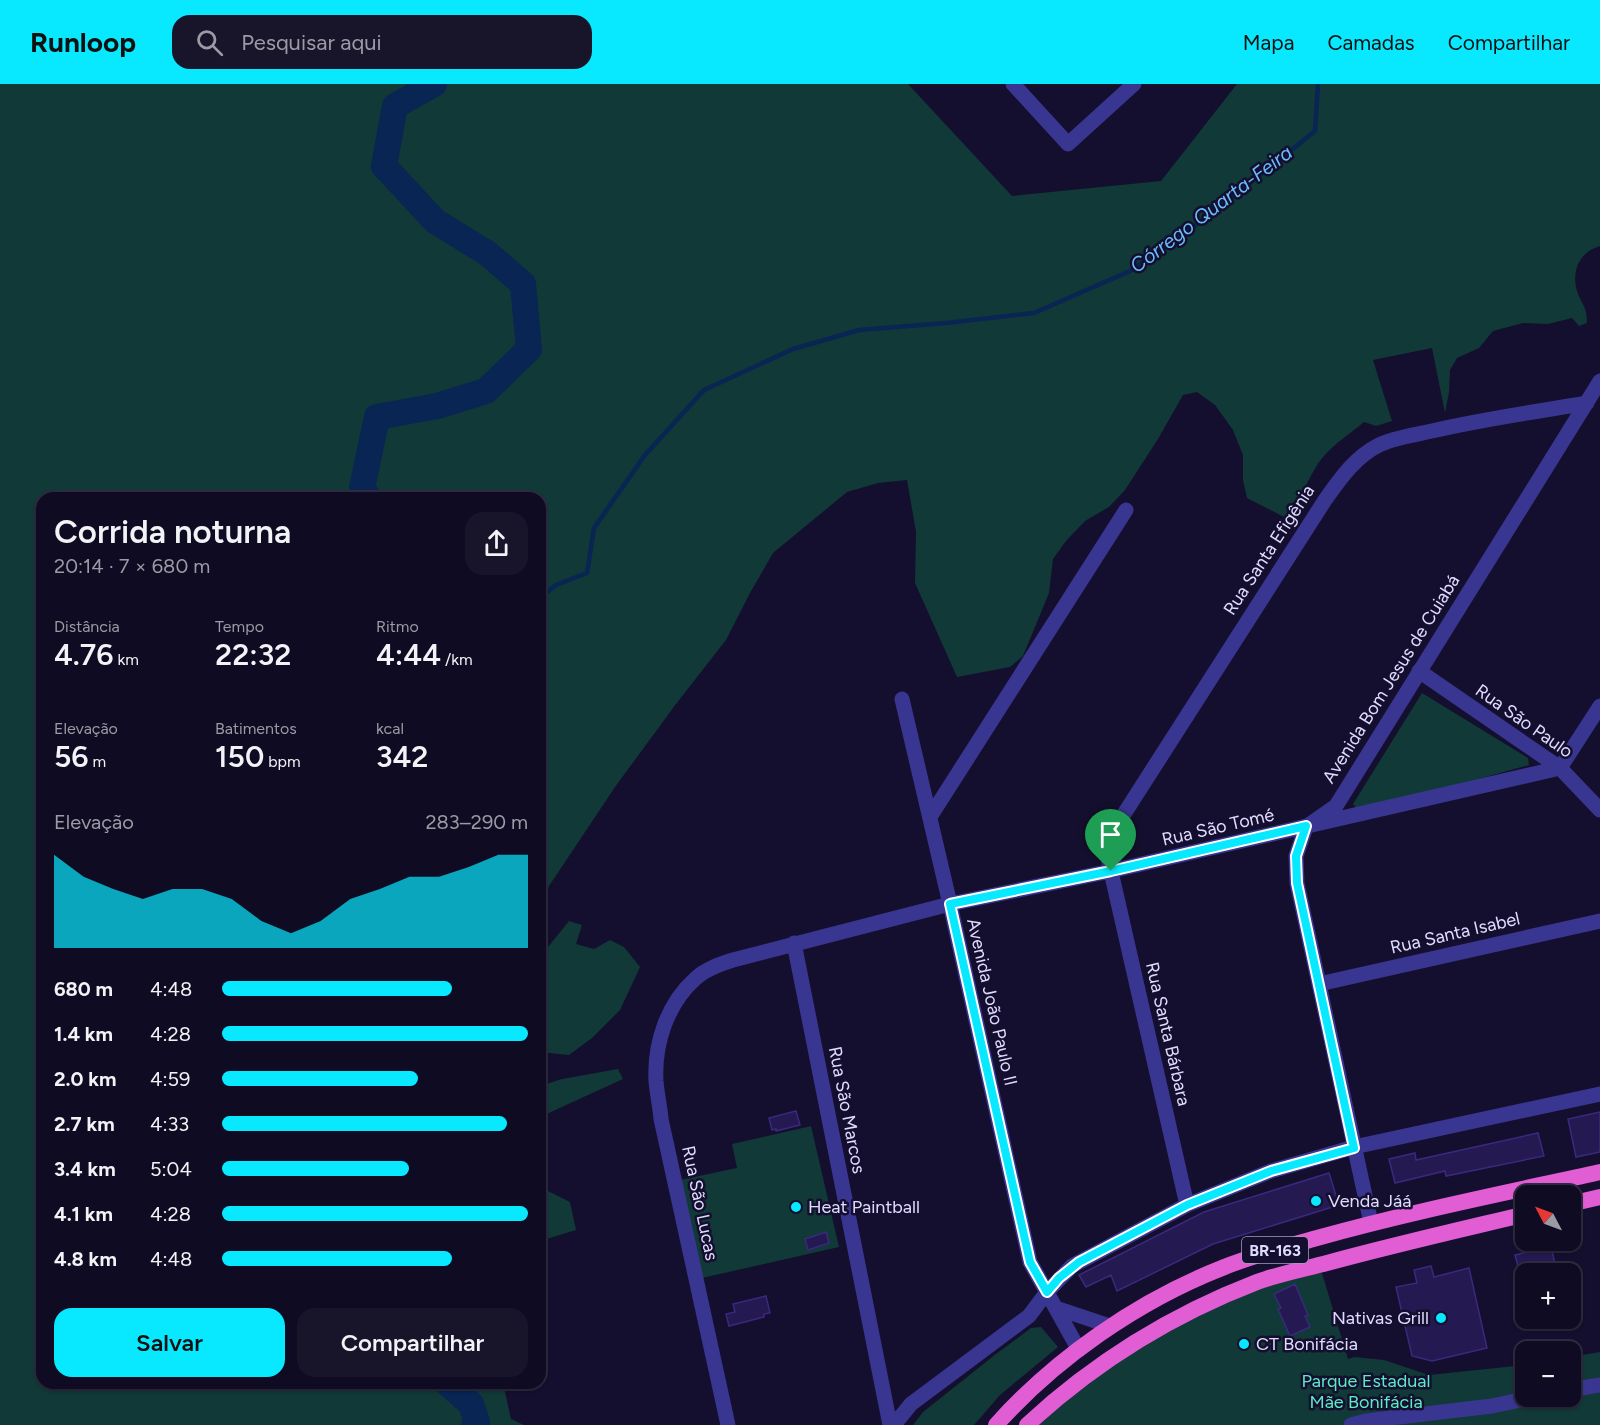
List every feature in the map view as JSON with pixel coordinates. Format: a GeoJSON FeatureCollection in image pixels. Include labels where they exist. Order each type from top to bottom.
{"type":"FeatureCollection","features":[{"type":"Feature","properties":{"kind":"highway","name":"BR-163"},"geometry":{"type":"LineString","coordinates":[[996,1425],[1035,1385],[1110,1326],[1221,1268],[1256,1255],[1371,1223],[1600,1172]]}},
{"type":"Feature","properties":{"kind":"highway"},"geometry":{"type":"LineString","coordinates":[[1581,1201],[1600,1197]]}},
{"type":"Feature","properties":{"kind":"highway","name":"BR-163"},"geometry":{"type":"LineString","coordinates":[[1028,1425],[1079,1380],[1155,1329],[1196,1308],[1259,1281],[1374,1250],[1515,1217]]}},
{"type":"Feature","properties":{"kind":"street"},"geometry":{"type":"LineString","coordinates":[[1013,84],[1068,144],[1134,84]]}},
{"type":"Feature","properties":{"kind":"street","name":"Avenida Bom Jesus de Cuiabá"},"geometry":{"type":"LineString","coordinates":[[1306,826],[1336,806],[1600,381]]}},
{"type":"Feature","properties":{"kind":"street","name":"Rua Santa Efigênia"},"geometry":{"type":"LineString","coordinates":[[1111,871],[1107,854],[1108,839],[1324,500],[1348,468],[1380,444],[1402,438],[1453,426],[1587,403]]}},
{"type":"Feature","properties":{"kind":"street"},"geometry":{"type":"LineString","coordinates":[[930,817],[1126,510]]}},
{"type":"Feature","properties":{"kind":"street","name":"Rua São Paulo"},"geometry":{"type":"LineString","coordinates":[[1419,671],[1560,768],[1600,810]]}},
{"type":"Feature","properties":{"kind":"street","name":"Avenida João Paulo II"},"geometry":{"type":"LineString","coordinates":[[902,699],[1030,1262],[1079,1350]]}},
{"type":"Feature","properties":{"kind":"street"},"geometry":{"type":"LineString","coordinates":[[1560,768],[1600,706]]}},
{"type":"Feature","properties":{"kind":"street","name":"Rua São Tomé"},"geometry":{"type":"LineString","coordinates":[[683,992],[696,977],[715,966],[794,943],[950,904],[1111,871],[1560,768]]}},
{"type":"Feature","properties":{"kind":"street"},"geometry":{"type":"LineString","coordinates":[[1306,826],[1296,856],[1297,883],[1371,1223]]}},
{"type":"Feature","properties":{"kind":"street","name":"Rua Santa Bárbara"},"geometry":{"type":"LineString","coordinates":[[1111,871],[1187,1205]]}},
{"type":"Feature","properties":{"kind":"street","name":"Rua Santa Isabel"},"geometry":{"type":"LineString","coordinates":[[1319,984],[1600,921]]}},
{"type":"Feature","properties":{"kind":"street","name":"Rua São Marcos"},"geometry":{"type":"LineString","coordinates":[[794,943],[892,1425]]}},
{"type":"Feature","properties":{"kind":"street","name":"Rua São Lucas"},"geometry":{"type":"LineString","coordinates":[[683,992],[663,1029],[658,1048],[656,1080],[661,1119],[728,1425]]}},
{"type":"Feature","properties":{"kind":"street"},"geometry":{"type":"LineString","coordinates":[[892,1425],[911,1404],[1029,1316],[1059,1278],[1079,1262],[1187,1205],[1271,1171],[1354,1148],[1600,1094]]}},
{"type":"Feature","properties":{"kind":"street"},"geometry":{"type":"LineString","coordinates":[[1056,1308],[1110,1326]]}},
{"type":"Feature","properties":{"kind":"street"},"geometry":{"type":"LineString","coordinates":[[1581,1388],[1600,1385]]}},
{"type":"Feature","properties":{"kind":"street"},"geometry":{"type":"LineString","coordinates":[[1351,1425],[1515,1401]]}},
{"type":"Feature","properties":{"kind":"green space"},"geometry":{"type":"Polygon","coordinates":[[[0,84],[908,84],[1012,196],[1161,181],[1237,84],[1600,84],[1600,246],[1582,257],[1575,276],[1575,284],[1585,309],[1587,323],[1579,326],[1572,318],[1548,324],[1523,323],[1493,331],[1479,348],[1457,358],[1450,370],[1445,413],[1432,348],[1373,360],[1392,421],[1376,426],[1364,422],[1332,448],[1318,464],[1286,518],[1247,498],[1243,480],[1243,455],[1233,430],[1215,405],[1197,392],[1183,395],[1125,490],[1109,507],[1085,521],[1053,559],[1049,593],[1023,656],[1010,667],[957,677],[915,583],[916,532],[907,480],[878,483],[847,492],[773,553],[726,640],[615,787],[546,893],[546,492],[36,492],[36,1389],[504,1389],[511,1419],[524,1425],[0,1425],[0,84]]]}},
{"type":"Feature","properties":{"kind":"green space"},"geometry":{"type":"Polygon","coordinates":[[[1422,693],[1528,758],[1529,765],[1360,812],[1353,804],[1422,693]]]}},
{"type":"Feature","properties":{"kind":"green space"},"geometry":{"type":"Polygon","coordinates":[[[569,921],[582,925],[576,944],[594,949],[610,940],[624,947],[640,967],[620,1010],[592,1038],[569,1055],[546,1053],[546,950],[569,921]]]}},
{"type":"Feature","properties":{"kind":"green space"},"geometry":{"type":"Polygon","coordinates":[[[618,1069],[623,1079],[546,1114],[546,1084],[618,1069]]]}},
{"type":"Feature","properties":{"kind":"green space"},"geometry":{"type":"Polygon","coordinates":[[[811,1126],[839,1247],[702,1278],[680,1180],[737,1168],[732,1144],[811,1126]]]}},
{"type":"Feature","properties":{"kind":"green space"},"geometry":{"type":"Polygon","coordinates":[[[546,1190],[570,1202],[576,1230],[546,1239],[546,1190]]]}},
{"type":"Feature","properties":{"kind":"green space","name":"Parque Estadual Mãe Bonifácia"},"geometry":{"type":"Polygon","coordinates":[[[1321,1270],[1348,1359],[1354,1357],[1384,1360],[1429,1375],[1515,1366],[1515,1407],[1581,1407],[1581,1355],[1600,1352],[1600,1425],[1039,1425],[1090,1380],[1165,1330],[1251,1290],[1321,1270]]]}},
{"type":"Feature","properties":{"kind":"green space"},"geometry":{"type":"Polygon","coordinates":[[[1041,1327],[1058,1347],[1000,1395],[974,1425],[913,1425],[923,1412],[996,1354],[1031,1328],[1041,1327]]]}},
{"type":"Feature","properties":{"kind":"building"},"geometry":{"type":"Polygon","coordinates":[[[796,1111],[800,1125],[772,1130],[769,1118],[796,1111]]]}},
{"type":"Feature","properties":{"kind":"building"},"geometry":{"type":"Polygon","coordinates":[[[1600,1112],[1600,1152],[1576,1157],[1568,1119],[1600,1112]]]}},
{"type":"Feature","properties":{"kind":"building"},"geometry":{"type":"Polygon","coordinates":[[[1538,1133],[1544,1156],[1446,1176],[1445,1171],[1395,1183],[1389,1159],[1415,1153],[1416,1160],[1538,1133]]]}},
{"type":"Feature","properties":{"kind":"building"},"geometry":{"type":"Polygon","coordinates":[[[1329,1173],[1339,1205],[1213,1244],[1117,1291],[1111,1275],[1086,1287],[1079,1275],[1204,1212],[1329,1173]]]}},
{"type":"Feature","properties":{"kind":"building"},"geometry":{"type":"Polygon","coordinates":[[[826,1232],[829,1243],[808,1250],[805,1239],[826,1232]]]}},
{"type":"Feature","properties":{"kind":"building"},"geometry":{"type":"Polygon","coordinates":[[[1531,1251],[1552,1251],[1555,1263],[1517,1263],[1515,1255],[1531,1251]]]}},
{"type":"Feature","properties":{"kind":"building","name":"Nativas Grill"},"geometry":{"type":"Polygon","coordinates":[[[1431,1266],[1434,1277],[1469,1268],[1487,1348],[1432,1361],[1412,1356],[1396,1287],[1417,1283],[1414,1270],[1431,1266]]]}},
{"type":"Feature","properties":{"kind":"building"},"geometry":{"type":"Polygon","coordinates":[[[1295,1284],[1308,1315],[1305,1316],[1310,1327],[1290,1336],[1274,1294],[1295,1284]]]}},
{"type":"Feature","properties":{"kind":"building"},"geometry":{"type":"Polygon","coordinates":[[[766,1296],[770,1313],[764,1314],[764,1317],[729,1326],[726,1314],[735,1312],[733,1304],[766,1296]]]}},
{"type":"Feature","properties":{"kind":"waterway"},"geometry":{"type":"LineString","coordinates":[[365,492],[362,488],[377,417],[437,406],[486,391],[529,349],[523,284],[487,253],[435,221],[384,166],[395,106],[434,84]]}},
{"type":"Feature","properties":{"kind":"waterway","name":"Córrego Quarta-Feira"},"geometry":{"type":"LineString","coordinates":[[546,593],[556,585],[587,573],[594,528],[645,455],[704,390],[793,349],[859,330],[1034,313],[1130,271],[1214,212],[1315,131],[1318,84]]}},
{"type":"Feature","properties":{"kind":"waterway"},"geometry":{"type":"LineString","coordinates":[[454,1389],[471,1404],[477,1422],[474,1425]]}},
{"type":"Feature","properties":{"kind":"place","name":"Venda Jáá"},"geometry":{"type":"Point","coordinates":[1316,1201]}},
{"type":"Feature","properties":{"kind":"place","name":"Heat Paintball"},"geometry":{"type":"Point","coordinates":[796,1207]}},
{"type":"Feature","properties":{"kind":"place","name":"Nativas Grill"},"geometry":{"type":"Point","coordinates":[1441,1318]}},
{"type":"Feature","properties":{"kind":"place","name":"CT Bonifácia"},"geometry":{"type":"Point","coordinates":[1244,1344]}},
{"type":"Feature","properties":{"kind":"route"},"geometry":{"type":"LineString","coordinates":[[1306,826],[1296,856],[1297,883],[1354,1148],[1271,1171],[1187,1205],[1072,1266],[1047,1292],[1030,1262],[950,904],[1111,871],[1306,826]]}}]}
